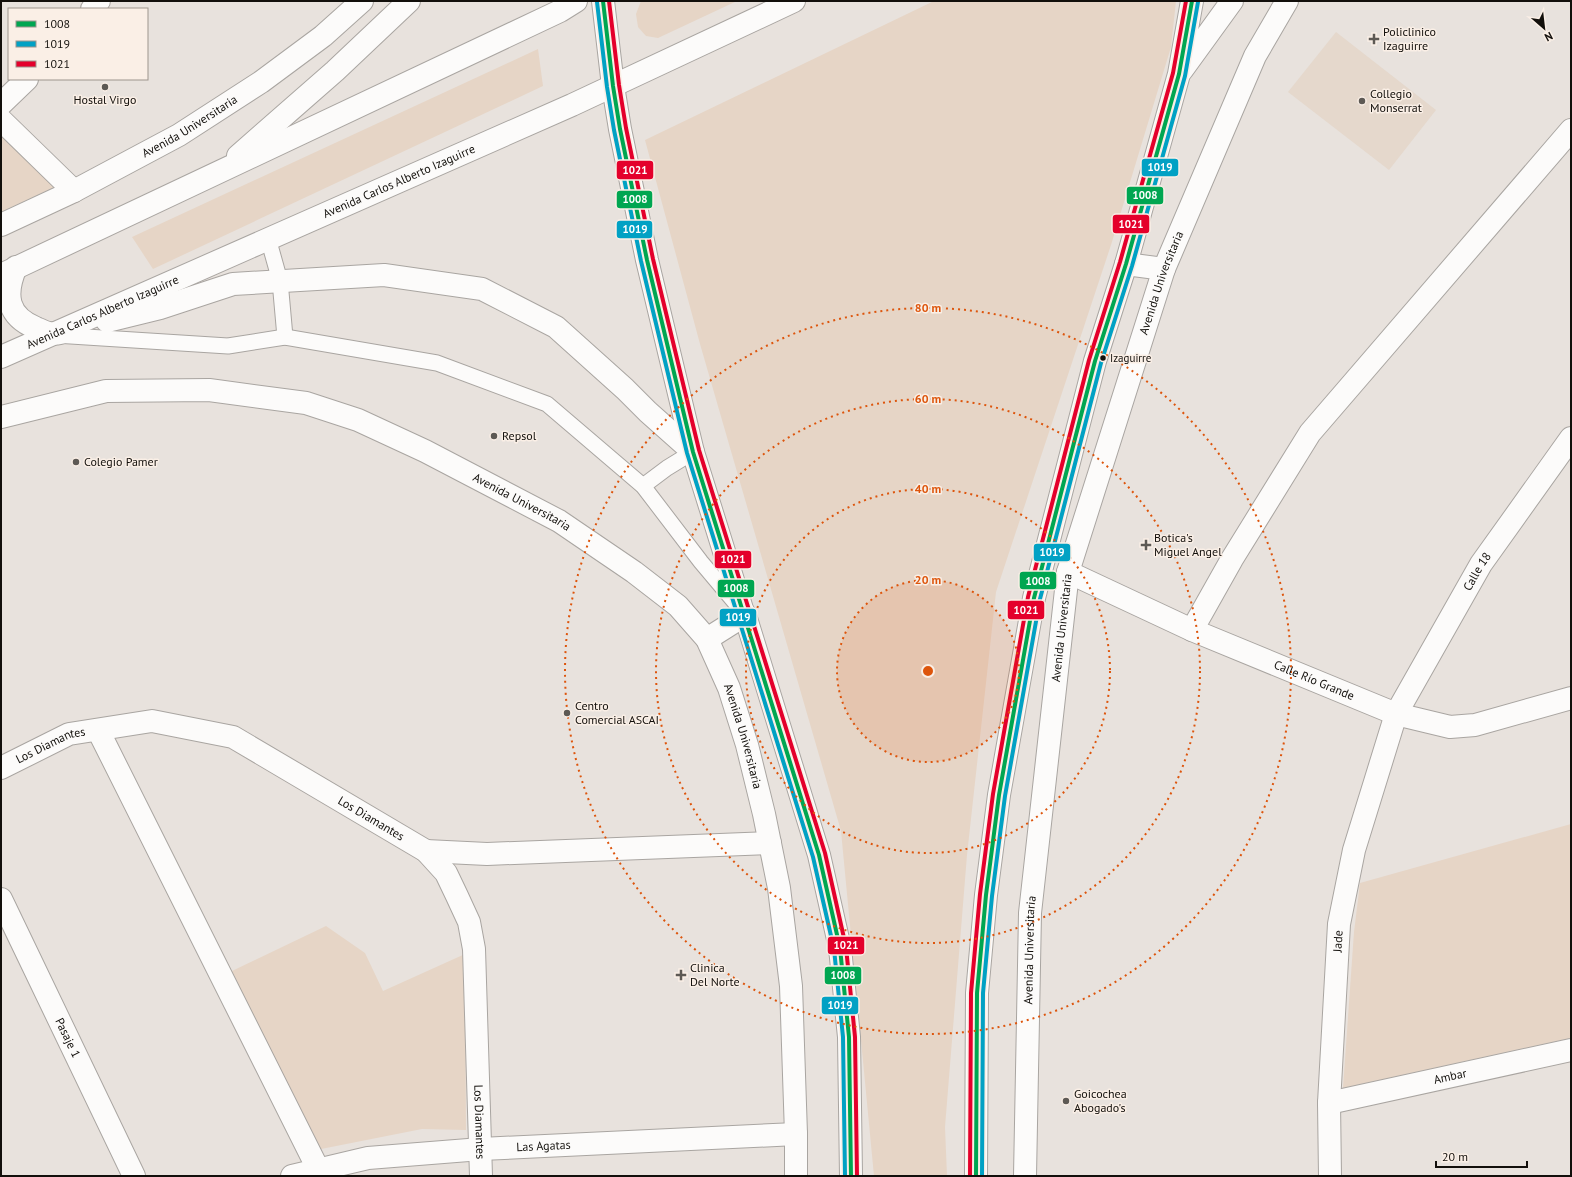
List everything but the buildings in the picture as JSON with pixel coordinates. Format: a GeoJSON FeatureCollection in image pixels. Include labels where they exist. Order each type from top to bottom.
{"type":"FeatureCollection","features":[{"type":"Feature","properties":{"kind":"street","name":"Avenida Universitaria"},"geometry":{"type":"LineString","coordinates":[[1,225],[74,192],[179,135],[261,82],[323,36],[362,1]]}},
{"type":"Feature","properties":{"kind":"street"},"geometry":{"type":"LineString","coordinates":[[218,173],[335,71],[409,1]]}},
{"type":"Feature","properties":{"kind":"street"},"geometry":{"type":"LineString","coordinates":[[576,1],[560,11],[8,271],[11,279],[8,292],[11,304],[17,317],[28,325],[52,334],[160,308],[232,284],[384,275],[482,289],[556,327],[693,452]]}},
{"type":"Feature","properties":{"kind":"street"},"geometry":{"type":"LineString","coordinates":[[604,1],[613,86],[620,130],[647,260],[693,452],[819,855],[840,948],[849,1037],[851,1176]]}},
{"type":"Feature","properties":{"kind":"street","name":"Avenida Carlos Alberto Izaguirre"},"geometry":{"type":"LineString","coordinates":[[1,357],[613,86],[794,1]]}},
{"type":"Feature","properties":{"kind":"street"},"geometry":{"type":"LineString","coordinates":[[976,1176],[977,993],[986,895],[999,795],[1034,598],[1094,361],[1126,264],[1179,74],[1192,1]]}},
{"type":"Feature","properties":{"kind":"street"},"geometry":{"type":"LineString","coordinates":[[1179,74],[1232,1]]}},
{"type":"Feature","properties":{"kind":"street","name":"Avenida Universitaria"},"geometry":{"type":"LineString","coordinates":[[1025,1176],[1030,913],[1068,572],[1164,269],[1255,56],[1287,1]]}},
{"type":"Feature","properties":{"kind":"street"},"geometry":{"type":"LineString","coordinates":[[1,104],[26,80]]}},
{"type":"Feature","properties":{"kind":"street"},"geometry":{"type":"LineString","coordinates":[[1,120],[74,192]]}},
{"type":"Feature","properties":{"kind":"street"},"geometry":{"type":"LineString","coordinates":[[1192,630],[1232,558],[1310,434],[1571,130]]}},
{"type":"Feature","properties":{"kind":"street"},"geometry":{"type":"LineString","coordinates":[[1126,264],[1164,269]]}},
{"type":"Feature","properties":{"kind":"street","name":"Avenida Universitaria"},"geometry":{"type":"LineString","coordinates":[[1,418],[106,391],[209,390],[306,404],[358,420],[425,451],[565,525],[634,572],[678,606],[708,639],[729,688],[747,745],[770,843],[779,888],[791,986],[796,1176]]}},
{"type":"Feature","properties":{"kind":"street","name":"Calle 18"},"geometry":{"type":"LineString","coordinates":[[1396,714],[1481,564],[1571,438]]}},
{"type":"Feature","properties":{"kind":"street","name":"Calle Río Grande"},"geometry":{"type":"LineString","coordinates":[[1068,572],[1192,630],[1396,714],[1450,727],[1475,725],[1571,698]]}},
{"type":"Feature","properties":{"kind":"street"},"geometry":{"type":"LineString","coordinates":[[708,639],[745,615]]}},
{"type":"Feature","properties":{"kind":"street","name":"Jade"},"geometry":{"type":"LineString","coordinates":[[1330,1176],[1329,1103],[1338,924],[1354,850],[1396,714]]}},
{"type":"Feature","properties":{"kind":"street","name":"Los Diamantes"},"geometry":{"type":"LineString","coordinates":[[1,768],[70,734],[152,721],[233,737],[426,851],[446,873],[469,922],[474,950],[481,1176]]}},
{"type":"Feature","properties":{"kind":"street"},"geometry":{"type":"LineString","coordinates":[[98,730],[319,1170]]}},
{"type":"Feature","properties":{"kind":"street"},"geometry":{"type":"LineString","coordinates":[[426,851],[487,854],[770,843]]}},
{"type":"Feature","properties":{"kind":"street","name":"Pasaje 1"},"geometry":{"type":"LineString","coordinates":[[1,899],[134,1176]]}},
{"type":"Feature","properties":{"kind":"street","name":"Ambar"},"geometry":{"type":"LineString","coordinates":[[1329,1103],[1571,1050]]}},
{"type":"Feature","properties":{"kind":"street","name":"Las Agatas"},"geometry":{"type":"LineString","coordinates":[[292,1176],[368,1158],[481,1149],[796,1134]]}},
{"type":"Feature","properties":{"kind":"lane"},"geometry":{"type":"LineString","coordinates":[[268,238],[280,281],[285,337]]}},
{"type":"Feature","properties":{"kind":"lane"},"geometry":{"type":"LineString","coordinates":[[52,334],[228,346],[285,337],[437,363],[547,404],[643,486],[701,562],[745,615]]}},
{"type":"Feature","properties":{"kind":"lane"},"geometry":{"type":"LineString","coordinates":[[643,486],[667,468],[693,452]]}},
{"type":"Feature","properties":{"kind":"shaded area"},"geometry":{"type":"Polygon","coordinates":[[[641,1],[737,1],[658,38],[646,36],[638,27],[636,14],[641,1]]]}},
{"type":"Feature","properties":{"kind":"shaded area"},"geometry":{"type":"Polygon","coordinates":[[[934,1],[1176,1],[1171,47],[1111,245],[996,592],[967,855],[945,1127],[947,1176],[874,1176],[841,831],[700,344],[645,140],[934,1]]]}},
{"type":"Feature","properties":{"kind":"shaded area","name":"Collegio Monserrat"},"geometry":{"type":"Polygon","coordinates":[[[1336,32],[1436,110],[1389,170],[1288,92],[1336,32]]]}},
{"type":"Feature","properties":{"kind":"shaded area"},"geometry":{"type":"Polygon","coordinates":[[[538,49],[543,86],[153,269],[132,237],[538,49]]]}},
{"type":"Feature","properties":{"kind":"shaded area"},"geometry":{"type":"Polygon","coordinates":[[[1,135],[55,187],[1,212],[1,135]]]}},
{"type":"Feature","properties":{"kind":"shaded area"},"geometry":{"type":"Polygon","coordinates":[[[1571,824],[1571,1038],[1343,1088],[1354,932],[1360,883],[1571,824]]]}},
{"type":"Feature","properties":{"kind":"shaded area"},"geometry":{"type":"Polygon","coordinates":[[[326,926],[365,953],[383,991],[465,954],[466,1130],[422,1129],[316,1150],[232,971],[326,926]]]}},
{"type":"Feature","properties":{"kind":"transit line","name":"1008"},"geometry":{"type":"LineString","coordinates":[[603,1],[613,86],[620,129],[647,260],[693,452],[819,855],[840,948],[849,1037],[851,1176]]}},
{"type":"Feature","properties":{"kind":"transit line","name":"1021"},"geometry":{"type":"LineString","coordinates":[[609,1],[619,85],[626,128],[653,259],[699,450],[825,853],[846,947],[855,1037],[857,1176]]}},
{"type":"Feature","properties":{"kind":"transit line","name":"1021"},"geometry":{"type":"LineString","coordinates":[[970,1176],[971,993],[980,894],[993,794],[1028,597],[1089,360],[1120,262],[1173,73],[1186,1]]}},
{"type":"Feature","properties":{"kind":"transit line","name":"1008"},"geometry":{"type":"LineString","coordinates":[[976,1176],[977,993],[986,895],[999,795],[1034,598],[1095,361],[1126,264],[1179,74],[1192,1]]}},
{"type":"Feature","properties":{"kind":"transit line","name":"1019"},"geometry":{"type":"LineString","coordinates":[[597,2],[607,87],[614,130],[641,261],[687,453],[813,857],[834,949],[843,1037],[845,1176]]}},
{"type":"Feature","properties":{"kind":"transit line","name":"1019"},"geometry":{"type":"LineString","coordinates":[[982,1176],[983,993],[992,896],[1005,796],[1040,599],[1101,363],[1132,266],[1185,76],[1198,2]]}},
{"type":"Feature","properties":{"kind":"place","name":"Policlinico Izaguirre"},"geometry":{"type":"Point","coordinates":[1374,39]}},
{"type":"Feature","properties":{"kind":"place","name":"Hostal Virgo"},"geometry":{"type":"Point","coordinates":[105,87]}},
{"type":"Feature","properties":{"kind":"place","name":"Collegio Monserrat"},"geometry":{"type":"Point","coordinates":[1362,101]}},
{"type":"Feature","properties":{"kind":"place","name":"Izaguirre"},"geometry":{"type":"Point","coordinates":[1103,358]}},
{"type":"Feature","properties":{"kind":"place","name":"Repsol"},"geometry":{"type":"Point","coordinates":[494,436]}},
{"type":"Feature","properties":{"kind":"place","name":"Colegio Pamer"},"geometry":{"type":"Point","coordinates":[76,462]}},
{"type":"Feature","properties":{"kind":"place","name":"Botica's Miguel Angel"},"geometry":{"type":"Point","coordinates":[1146,545]}},
{"type":"Feature","properties":{"kind":"place","name":"Centro Comercial ASCAI"},"geometry":{"type":"Point","coordinates":[567,713]}},
{"type":"Feature","properties":{"kind":"place","name":"Clinica Del Norte"},"geometry":{"type":"Point","coordinates":[681,975]}},
{"type":"Feature","properties":{"kind":"place","name":"Goicochea Abogado's"},"geometry":{"type":"Point","coordinates":[1066,1101]}}]}
